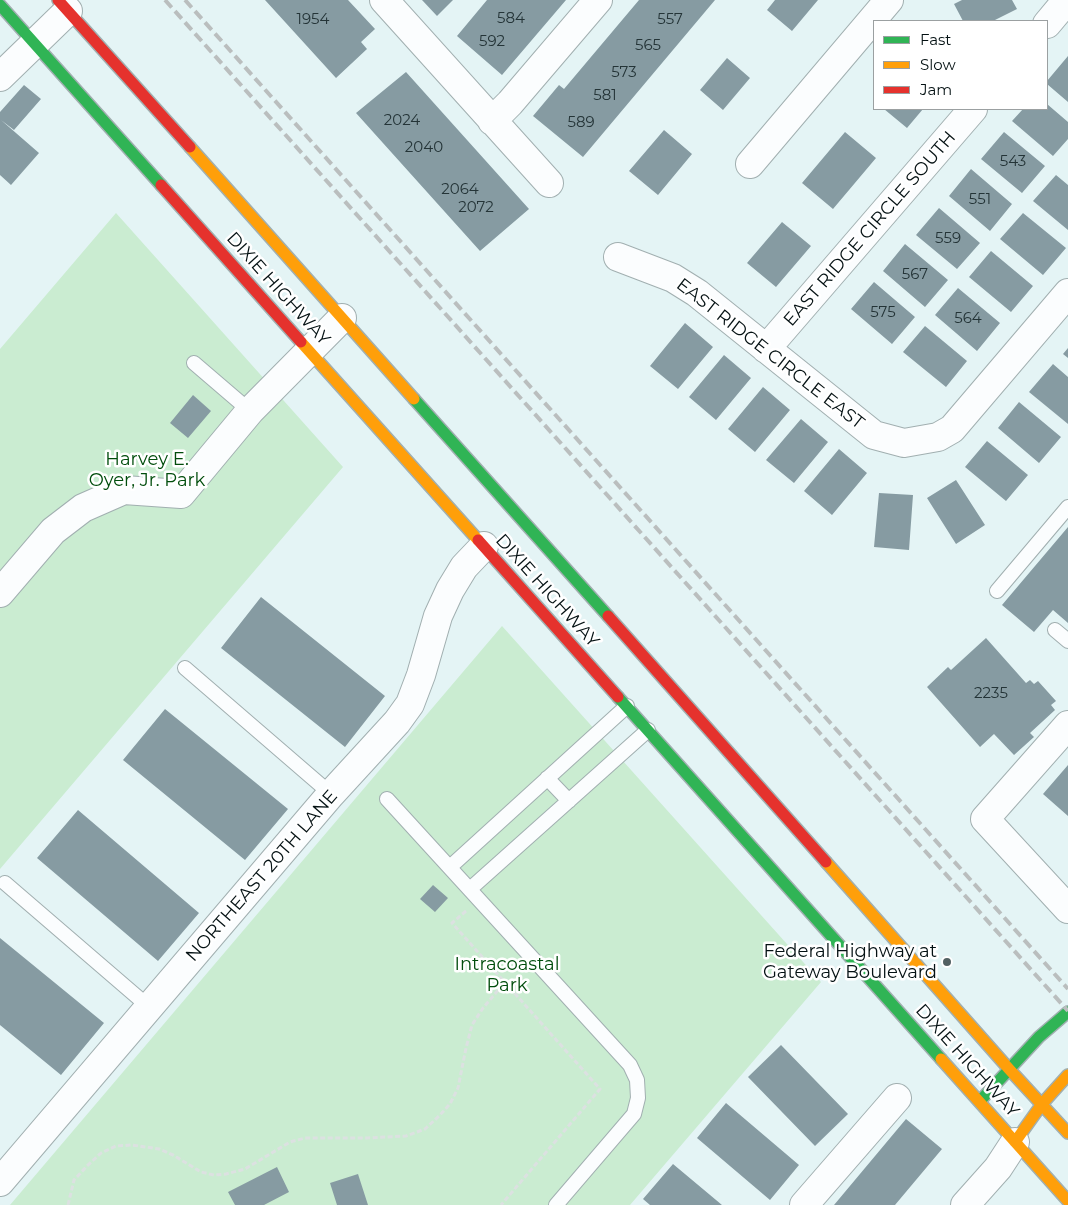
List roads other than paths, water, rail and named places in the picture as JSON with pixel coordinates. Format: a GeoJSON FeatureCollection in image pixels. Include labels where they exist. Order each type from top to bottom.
{"type":"FeatureCollection","features":[{"type":"Feature","properties":{"kind":"main road","name":"DIXIE HIGHWAY"},"geometry":{"type":"LineString","coordinates":[[0,5],[1068,1201]]}},
{"type":"Feature","properties":{"kind":"main road","name":"DIXIE HIGHWAY"},"geometry":{"type":"LineString","coordinates":[[63,6],[1068,1133]]}},
{"type":"Feature","properties":{"kind":"main road"},"geometry":{"type":"LineString","coordinates":[[980,1101],[1039,1038],[1068,1012]]}},
{"type":"Feature","properties":{"kind":"main road"},"geometry":{"type":"LineString","coordinates":[[1015,1142],[1042,1104],[1068,1075]]}},
{"type":"Feature","properties":{"kind":"street"},"geometry":{"type":"LineString","coordinates":[[384,0],[549,183]]}},
{"type":"Feature","properties":{"kind":"street"},"geometry":{"type":"LineString","coordinates":[[492,121],[510,103],[598,0]]}},
{"type":"Feature","properties":{"kind":"street"},"geometry":{"type":"LineString","coordinates":[[750,164],[889,0]]}},
{"type":"Feature","properties":{"kind":"street"},"geometry":{"type":"LineString","coordinates":[[1048,23],[1067,0]]}},
{"type":"Feature","properties":{"kind":"street"},"geometry":{"type":"LineString","coordinates":[[0,77],[34,43],[63,6]]}},
{"type":"Feature","properties":{"kind":"street","name":"EAST RIDGE CIRCLE SOUTH"},"geometry":{"type":"LineString","coordinates":[[766,349],[972,110]]}},
{"type":"Feature","properties":{"kind":"street","name":"EAST RIDGE CIRCLE EAST"},"geometry":{"type":"LineString","coordinates":[[618,257],[673,278],[697,293],[874,435],[904,443],[938,437],[952,430],[1068,293]]}},
{"type":"Feature","properties":{"kind":"street"},"geometry":{"type":"LineString","coordinates":[[0,592],[53,531],[83,508],[124,490],[181,494],[250,411],[342,318]]}},
{"type":"Feature","properties":{"kind":"street","name":"NORTHEAST 20TH LANE"},"geometry":{"type":"LineString","coordinates":[[0,1182],[332,794],[397,722],[410,704],[421,675],[438,616],[458,575],[484,546]]}},
{"type":"Feature","properties":{"kind":"street"},"geometry":{"type":"LineString","coordinates":[[1068,724],[985,819],[1068,909]]}},
{"type":"Feature","properties":{"kind":"street"},"geometry":{"type":"LineString","coordinates":[[804,1205],[897,1098]]}},
{"type":"Feature","properties":{"kind":"street"},"geometry":{"type":"LineString","coordinates":[[965,1205],[998,1168],[1015,1142]]}},
{"type":"Feature","properties":{"kind":"lane"},"geometry":{"type":"LineString","coordinates":[[194,363],[250,411]]}},
{"type":"Feature","properties":{"kind":"lane"},"geometry":{"type":"LineString","coordinates":[[997,591],[1068,507]]}},
{"type":"Feature","properties":{"kind":"lane"},"geometry":{"type":"LineString","coordinates":[[1055,630],[1068,641]]}},
{"type":"Feature","properties":{"kind":"lane"},"geometry":{"type":"LineString","coordinates":[[185,668],[332,794]]}},
{"type":"Feature","properties":{"kind":"lane"},"geometry":{"type":"LineString","coordinates":[[450,867],[627,706]]}},
{"type":"Feature","properties":{"kind":"lane"},"geometry":{"type":"LineString","coordinates":[[470,889],[648,730]]}},
{"type":"Feature","properties":{"kind":"lane"},"geometry":{"type":"LineString","coordinates":[[548,778],[569,801]]}},
{"type":"Feature","properties":{"kind":"lane"},"geometry":{"type":"LineString","coordinates":[[387,799],[630,1065],[637,1080],[638,1098],[634,1114],[556,1205]]}},
{"type":"Feature","properties":{"kind":"lane"},"geometry":{"type":"LineString","coordinates":[[5,883],[149,1007]]}},
{"type":"Feature","properties":{"kind":"railway"},"geometry":{"type":"LineString","coordinates":[[165,0],[1068,1011]]}},
{"type":"Feature","properties":{"kind":"railway"},"geometry":{"type":"LineString","coordinates":[[185,0],[1068,989]]}},
{"type":"Feature","properties":{"kind":"place","name":"Federal Highway at Gateway Boulevard"},"geometry":{"type":"Point","coordinates":[947,962]}},
{"type":"Feature","properties":{"kind":"park label","name":"Harvey E. Oyer, Jr. Park"},"geometry":{"type":"Point","coordinates":[147,470]}},
{"type":"Feature","properties":{"kind":"park label","name":"Intracoastal Park"},"geometry":{"type":"Point","coordinates":[507,975]}}]}
